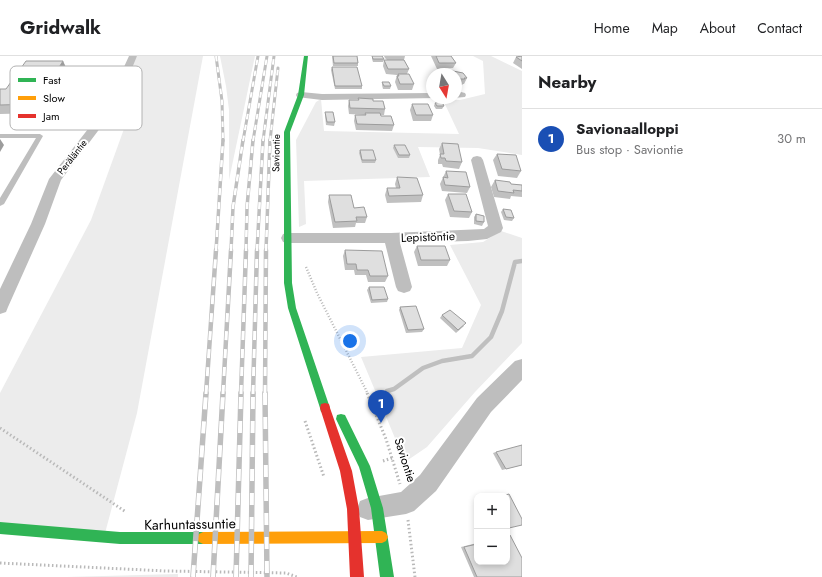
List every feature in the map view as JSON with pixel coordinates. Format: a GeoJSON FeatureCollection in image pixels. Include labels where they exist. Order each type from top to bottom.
{"type":"FeatureCollection","features":[{"type":"Feature","properties":{"kind":"main road","name":"Saviontie"},"geometry":{"type":"LineString","coordinates":[[306,56],[301,95],[287,132],[288,283],[292,308],[346,471],[353,509],[357,577]]}},
{"type":"Feature","properties":{"kind":"main road","name":"Saviontie"},"geometry":{"type":"LineString","coordinates":[[305,346],[364,466],[377,508],[387,577]]}},
{"type":"Feature","properties":{"kind":"main road","name":"Karhuntassuntie"},"geometry":{"type":"LineString","coordinates":[[0,528],[120,538],[382,537]]}},
{"type":"Feature","properties":{"kind":"street","name":"Peräläntie"},"geometry":{"type":"LineString","coordinates":[[129,66],[133,56]]}},
{"type":"Feature","properties":{"kind":"street"},"geometry":{"type":"LineString","coordinates":[[301,95],[322,97],[426,96]]}},
{"type":"Feature","properties":{"kind":"street","name":"Peräläntie"},"geometry":{"type":"LineString","coordinates":[[0,307],[38,224],[55,179],[93,130]]}},
{"type":"Feature","properties":{"kind":"street","name":"Lepistöntie"},"geometry":{"type":"LineString","coordinates":[[288,238],[391,238],[468,236],[487,234],[496,228],[477,160]]}},
{"type":"Feature","properties":{"kind":"street"},"geometry":{"type":"LineString","coordinates":[[391,238],[404,287]]}},
{"type":"Feature","properties":{"kind":"street"},"geometry":{"type":"LineString","coordinates":[[353,509],[377,508],[406,503],[428,483],[484,405],[522,367]]}},
{"type":"Feature","properties":{"kind":"lane"},"geometry":{"type":"LineString","coordinates":[[0,136],[40,136],[0,204]]}},
{"type":"Feature","properties":{"kind":"path","name":"Saviontie"},"geometry":{"type":"LineString","coordinates":[[304,262],[312,282],[356,368],[380,423],[406,503],[414,577]]}},
{"type":"Feature","properties":{"kind":"path"},"geometry":{"type":"LineString","coordinates":[[0,428],[126,512]]}},
{"type":"Feature","properties":{"kind":"path"},"geometry":{"type":"LineString","coordinates":[[0,563],[166,571],[286,573],[297,577]]}},
{"type":"Feature","properties":{"kind":"shaded area"},"geometry":{"type":"Polygon","coordinates":[[[137,56],[203,56],[137,413],[104,537],[0,528],[0,393],[91,220],[124,130],[142,130],[142,66],[133,66],[137,56]]]}},
{"type":"Feature","properties":{"kind":"shaded area"},"geometry":{"type":"Polygon","coordinates":[[[220,56],[255,56],[229,180],[229,110],[220,56]]]}},
{"type":"Feature","properties":{"kind":"shaded area"},"geometry":{"type":"Polygon","coordinates":[[[473,56],[491,56],[522,71],[522,155],[478,148],[418,147],[430,177],[304,181],[306,224],[299,227],[296,140],[316,102],[321,99],[324,131],[459,134],[445,104],[462,104],[462,100],[485,94],[483,61],[473,56]]]}},
{"type":"Feature","properties":{"kind":"shaded area"},"geometry":{"type":"Polygon","coordinates":[[[501,231],[522,238],[522,343],[475,392],[427,447],[405,462],[361,357],[462,348],[481,305],[450,245],[483,242],[501,231]]]}},
{"type":"Feature","properties":{"kind":"shaded area"},"geometry":{"type":"Polygon","coordinates":[[[178,574],[178,577],[66,577],[178,574]]]}},
{"type":"Feature","properties":{"kind":"building"},"geometry":{"type":"Polygon","coordinates":[[[333,56],[357,56],[358,63],[334,63],[333,56]]]}},
{"type":"Feature","properties":{"kind":"building"},"geometry":{"type":"Polygon","coordinates":[[[372,56],[382,56],[384,59],[373,59],[372,56]]]}},
{"type":"Feature","properties":{"kind":"building"},"geometry":{"type":"Polygon","coordinates":[[[436,56],[451,56],[456,63],[439,63],[436,56]]]}},
{"type":"Feature","properties":{"kind":"building"},"geometry":{"type":"Polygon","coordinates":[[[522,56],[522,61],[516,57],[522,56]]]}},
{"type":"Feature","properties":{"kind":"building"},"geometry":{"type":"Polygon","coordinates":[[[384,60],[404,60],[409,69],[388,69],[384,60]]]}},
{"type":"Feature","properties":{"kind":"building"},"geometry":{"type":"Polygon","coordinates":[[[26,61],[63,61],[60,66],[22,66],[26,61]]]}},
{"type":"Feature","properties":{"kind":"building"},"geometry":{"type":"Polygon","coordinates":[[[332,67],[357,67],[362,86],[335,86],[332,67]]]}},
{"type":"Feature","properties":{"kind":"building"},"geometry":{"type":"Polygon","coordinates":[[[462,73],[467,78],[464,78],[465,79],[462,79],[462,73]]]}},
{"type":"Feature","properties":{"kind":"building"},"geometry":{"type":"Polygon","coordinates":[[[398,74],[409,74],[414,84],[400,84],[397,76],[399,76],[398,74]]]}},
{"type":"Feature","properties":{"kind":"building"},"geometry":{"type":"Polygon","coordinates":[[[382,82],[389,82],[391,86],[384,86],[382,82]]]}},
{"type":"Feature","properties":{"kind":"building"},"geometry":{"type":"Polygon","coordinates":[[[10,83],[10,105],[0,105],[0,89],[6,89],[10,83]]]}},
{"type":"Feature","properties":{"kind":"building"},"geometry":{"type":"Polygon","coordinates":[[[358,98],[383,101],[385,109],[350,108],[349,100],[359,100],[358,98]]]}},
{"type":"Feature","properties":{"kind":"building"},"geometry":{"type":"Polygon","coordinates":[[[412,104],[428,104],[433,115],[416,115],[412,104]]]}},
{"type":"Feature","properties":{"kind":"building"},"geometry":{"type":"Polygon","coordinates":[[[436,104],[443,104],[444,106],[437,106],[436,104]]]}},
{"type":"Feature","properties":{"kind":"building"},"geometry":{"type":"Polygon","coordinates":[[[325,112],[333,112],[335,122],[327,122],[325,112]]]}},
{"type":"Feature","properties":{"kind":"building"},"geometry":{"type":"Polygon","coordinates":[[[365,113],[380,113],[381,116],[391,116],[394,125],[357,124],[355,115],[366,115],[365,113]]]}},
{"type":"Feature","properties":{"kind":"building"},"geometry":{"type":"Polygon","coordinates":[[[442,143],[458,144],[462,162],[446,161],[445,158],[441,158],[440,154],[444,154],[442,143]]]}},
{"type":"Feature","properties":{"kind":"building"},"geometry":{"type":"Polygon","coordinates":[[[394,145],[405,145],[410,155],[399,155],[394,145]]]}},
{"type":"Feature","properties":{"kind":"building"},"geometry":{"type":"Polygon","coordinates":[[[360,150],[373,150],[376,160],[362,160],[360,150]]]}},
{"type":"Feature","properties":{"kind":"building"},"geometry":{"type":"Polygon","coordinates":[[[497,154],[516,155],[521,171],[502,169],[497,154]]]}},
{"type":"Feature","properties":{"kind":"building"},"geometry":{"type":"Polygon","coordinates":[[[446,171],[466,172],[470,187],[445,185],[443,177],[448,178],[446,171]]]}},
{"type":"Feature","properties":{"kind":"building"},"geometry":{"type":"Polygon","coordinates":[[[397,177],[417,178],[423,195],[389,196],[387,188],[400,188],[397,177]]]}},
{"type":"Feature","properties":{"kind":"building"},"geometry":{"type":"Polygon","coordinates":[[[495,180],[522,185],[522,191],[513,190],[514,193],[498,191],[495,180]]]}},
{"type":"Feature","properties":{"kind":"building"},"geometry":{"type":"Polygon","coordinates":[[[448,194],[466,194],[472,212],[454,211],[448,194]]]}},
{"type":"Feature","properties":{"kind":"building"},"geometry":{"type":"Polygon","coordinates":[[[329,195],[351,195],[354,208],[364,207],[367,217],[356,217],[357,221],[335,222],[329,195]]]}},
{"type":"Feature","properties":{"kind":"building"},"geometry":{"type":"Polygon","coordinates":[[[503,209],[511,210],[514,218],[506,217],[503,209]]]}},
{"type":"Feature","properties":{"kind":"building"},"geometry":{"type":"Polygon","coordinates":[[[476,214],[484,216],[484,222],[476,221],[476,214]]]}},
{"type":"Feature","properties":{"kind":"building"},"geometry":{"type":"Polygon","coordinates":[[[417,246],[445,246],[450,260],[421,260],[417,246]]]}},
{"type":"Feature","properties":{"kind":"building"},"geometry":{"type":"Polygon","coordinates":[[[345,250],[382,251],[388,276],[370,276],[368,270],[357,270],[356,264],[347,264],[345,250]]]}},
{"type":"Feature","properties":{"kind":"building"},"geometry":{"type":"Polygon","coordinates":[[[369,287],[384,287],[388,299],[372,300],[369,287]]]}},
{"type":"Feature","properties":{"kind":"building"},"geometry":{"type":"Polygon","coordinates":[[[416,306],[424,329],[408,330],[400,307],[416,306]]]}},
{"type":"Feature","properties":{"kind":"building"},"geometry":{"type":"Polygon","coordinates":[[[450,310],[466,323],[458,330],[442,315],[450,310]]]}},
{"type":"Feature","properties":{"kind":"building"},"geometry":{"type":"Polygon","coordinates":[[[522,445],[522,465],[506,469],[496,452],[522,445]]]}},
{"type":"Feature","properties":{"kind":"building"},"geometry":{"type":"Polygon","coordinates":[[[510,496],[522,519],[522,525],[510,528],[510,496]]]}},
{"type":"Feature","properties":{"kind":"building"},"geometry":{"type":"Polygon","coordinates":[[[510,535],[522,558],[522,577],[477,577],[464,547],[474,545],[474,565],[510,565],[510,535]]]}},
{"type":"Feature","properties":{"kind":"waterway"},"geometry":{"type":"LineString","coordinates":[[387,391],[394,389],[423,368],[442,361],[472,356],[491,337],[502,311],[515,262],[522,261]]}},
{"type":"Feature","properties":{"kind":"railway"},"geometry":{"type":"LineString","coordinates":[[216,56],[222,101],[223,140]]}},
{"type":"Feature","properties":{"kind":"railway"},"geometry":{"type":"LineString","coordinates":[[243,141],[258,56]]}},
{"type":"Feature","properties":{"kind":"railway"},"geometry":{"type":"LineString","coordinates":[[253,141],[267,56]]}},
{"type":"Feature","properties":{"kind":"railway"},"geometry":{"type":"LineString","coordinates":[[263,141],[274,56]]}},
{"type":"Feature","properties":{"kind":"railway"},"geometry":{"type":"LineString","coordinates":[[270,141],[278,68]]}},
{"type":"Feature","properties":{"kind":"railway"},"geometry":{"type":"LineString","coordinates":[[216,251],[223,140]]}},
{"type":"Feature","properties":{"kind":"railway"},"geometry":{"type":"LineString","coordinates":[[231,251],[233,207],[243,140]]}},
{"type":"Feature","properties":{"kind":"railway"},"geometry":{"type":"LineString","coordinates":[[246,251],[247,207],[253,140]]}},
{"type":"Feature","properties":{"kind":"railway"},"geometry":{"type":"LineString","coordinates":[[257,251],[263,140]]}},
{"type":"Feature","properties":{"kind":"railway"},"geometry":{"type":"LineString","coordinates":[[266,251],[270,140]]}},
{"type":"Feature","properties":{"kind":"railway"},"geometry":{"type":"LineString","coordinates":[[206,394],[216,250]]}},
{"type":"Feature","properties":{"kind":"railway"},"geometry":{"type":"LineString","coordinates":[[223,394],[231,250]]}},
{"type":"Feature","properties":{"kind":"railway"},"geometry":{"type":"LineString","coordinates":[[241,394],[246,250]]}},
{"type":"Feature","properties":{"kind":"railway"},"geometry":{"type":"LineString","coordinates":[[253,394],[257,250]]}},
{"type":"Feature","properties":{"kind":"railway"},"geometry":{"type":"LineString","coordinates":[[265,393],[266,250]]}},
{"type":"Feature","properties":{"kind":"railway"},"geometry":{"type":"LineString","coordinates":[[193,577],[206,393]]}},
{"type":"Feature","properties":{"kind":"railway"},"geometry":{"type":"LineString","coordinates":[[213,577],[223,393]]}},
{"type":"Feature","properties":{"kind":"railway"},"geometry":{"type":"LineString","coordinates":[[236,577],[241,393]]}},
{"type":"Feature","properties":{"kind":"railway"},"geometry":{"type":"LineString","coordinates":[[251,577],[253,393]]}},
{"type":"Feature","properties":{"kind":"railway"},"geometry":{"type":"LineString","coordinates":[[265,393],[267,577]]}},
{"type":"Feature","properties":{"kind":"traffic: fast"},"geometry":{"type":"LineString","coordinates":[[306,56],[301,95],[287,132],[288,283],[292,308],[325,408]]}},
{"type":"Feature","properties":{"kind":"traffic: fast"},"geometry":{"type":"LineString","coordinates":[[341,419],[364,466],[377,508],[387,577]]}},
{"type":"Feature","properties":{"kind":"traffic: fast"},"geometry":{"type":"LineString","coordinates":[[0,528],[120,538],[203,538]]}},
{"type":"Feature","properties":{"kind":"traffic: slow"},"geometry":{"type":"LineString","coordinates":[[203,538],[382,537]]}},
{"type":"Feature","properties":{"kind":"traffic: jam"},"geometry":{"type":"LineString","coordinates":[[325,408],[346,471],[353,509],[357,577]]}},
{"type":"Feature","properties":{"kind":"place","name":"Savionaalloppi"},"geometry":{"type":"Point","coordinates":[381,423]}}]}
